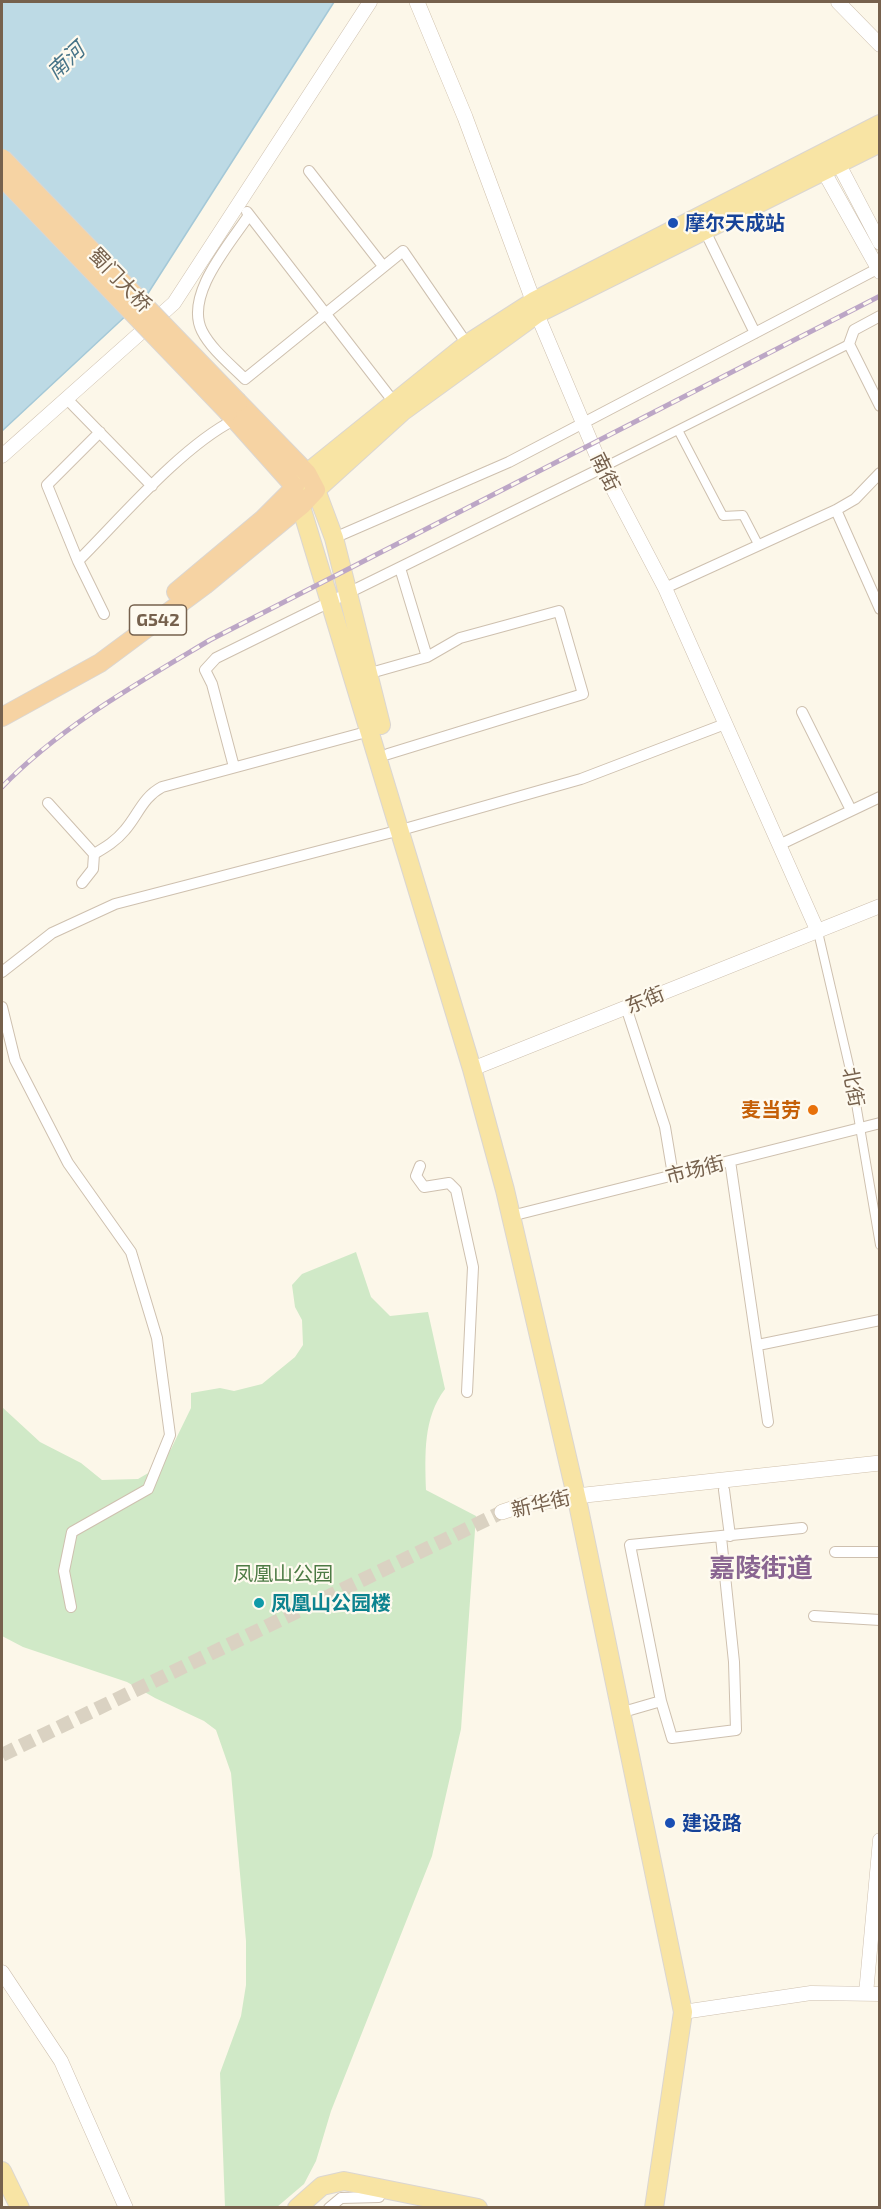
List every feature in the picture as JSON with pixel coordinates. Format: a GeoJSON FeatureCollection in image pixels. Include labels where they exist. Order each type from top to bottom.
{"type":"FeatureCollection","features":[{"type":"Feature","properties":{"kind":"highway","name":"蜀门大桥"},"geometry":{"type":"LineString","coordinates":[[2,158],[234,411]]}},
{"type":"Feature","properties":{"kind":"highway","name":"蜀门大桥"},"geometry":{"type":"LineString","coordinates":[[2,177],[234,411]]}},
{"type":"Feature","properties":{"kind":"highway"},"geometry":{"type":"LineString","coordinates":[[234,411],[301,480],[316,490]]}},
{"type":"Feature","properties":{"kind":"highway","name":"G542"},"geometry":{"type":"LineString","coordinates":[[2,705],[94,655],[189,582],[262,520],[301,480]]}},
{"type":"Feature","properties":{"kind":"highway","name":"G542"},"geometry":{"type":"LineString","coordinates":[[2,717],[100,663],[205,585],[302,505],[316,490]]}},
{"type":"Feature","properties":{"kind":"main road","name":"南街"},"geometry":{"type":"LineString","coordinates":[[417,2],[465,117],[536,307]]}},
{"type":"Feature","properties":{"kind":"main road"},"geometry":{"type":"LineString","coordinates":[[663,2208],[688,2011],[630,1710],[516,1215],[476,1067],[403,829],[370,731],[339,599],[334,538],[316,490],[402,412],[536,307],[705,231],[827,160],[879,124]]}},
{"type":"Feature","properties":{"kind":"main road"},"geometry":{"type":"LineString","coordinates":[[403,829],[388,754],[367,674],[302,505],[301,480],[393,401],[467,344],[827,160],[879,143]]}},
{"type":"Feature","properties":{"kind":"main road","name":"新华街"},"geometry":{"type":"LineString","coordinates":[[582,1500],[879,1463]]}},
{"type":"Feature","properties":{"kind":"main road","name":"新华街"},"geometry":{"type":"LineString","coordinates":[[582,1500],[724,1490],[879,1474]]}},
{"type":"Feature","properties":{"kind":"main road"},"geometry":{"type":"LineString","coordinates":[[582,1500],[688,2011],[654,2208]]}},
{"type":"Feature","properties":{"kind":"main road"},"geometry":{"type":"LineString","coordinates":[[2,2172],[20,2208]]}},
{"type":"Feature","properties":{"kind":"main road"},"geometry":{"type":"LineString","coordinates":[[297,2208],[322,2186],[344,2181],[478,2208]]}},
{"type":"Feature","properties":{"kind":"street"},"geometry":{"type":"LineString","coordinates":[[2,456],[174,303],[370,2]]}},
{"type":"Feature","properties":{"kind":"street"},"geometry":{"type":"LineString","coordinates":[[838,2],[879,45]]}},
{"type":"Feature","properties":{"kind":"street"},"geometry":{"type":"LineString","coordinates":[[827,160],[879,243]]}},
{"type":"Feature","properties":{"kind":"street"},"geometry":{"type":"LineString","coordinates":[[334,538],[509,462],[878,270],[827,160]]}},
{"type":"Feature","properties":{"kind":"street"},"geometry":{"type":"LineString","coordinates":[[309,171],[383,266]]}},
{"type":"Feature","properties":{"kind":"street"},"geometry":{"type":"LineString","coordinates":[[239,202],[393,401]]}},
{"type":"Feature","properties":{"kind":"street"},"geometry":{"type":"LineString","coordinates":[[249,215],[200,293],[197,312],[205,337],[245,379],[403,251],[467,344]]}},
{"type":"Feature","properties":{"kind":"street"},"geometry":{"type":"LineString","coordinates":[[705,231],[755,333]]}},
{"type":"Feature","properties":{"kind":"street","name":"南街"},"geometry":{"type":"LineString","coordinates":[[536,307],[602,468],[665,588],[818,932]]}},
{"type":"Feature","properties":{"kind":"street"},"geometry":{"type":"LineString","coordinates":[[234,767],[212,684],[205,670],[230,649],[339,599],[849,344],[854,330],[879,316]]}},
{"type":"Feature","properties":{"kind":"street"},"geometry":{"type":"LineString","coordinates":[[849,344],[879,406]]}},
{"type":"Feature","properties":{"kind":"street"},"geometry":{"type":"LineString","coordinates":[[66,398],[152,486]]}},
{"type":"Feature","properties":{"kind":"street"},"geometry":{"type":"LineString","coordinates":[[78,561],[152,486],[234,411]]}},
{"type":"Feature","properties":{"kind":"street"},"geometry":{"type":"LineString","coordinates":[[678,430],[723,516],[743,515],[758,544]]}},
{"type":"Feature","properties":{"kind":"street"},"geometry":{"type":"LineString","coordinates":[[100,432],[47,485],[78,561],[104,614]]}},
{"type":"Feature","properties":{"kind":"street"},"geometry":{"type":"LineString","coordinates":[[665,588],[836,510],[855,499],[879,473]]}},
{"type":"Feature","properties":{"kind":"street"},"geometry":{"type":"LineString","coordinates":[[836,510],[879,609]]}},
{"type":"Feature","properties":{"kind":"street"},"geometry":{"type":"LineString","coordinates":[[400,568],[427,657]]}},
{"type":"Feature","properties":{"kind":"street"},"geometry":{"type":"LineString","coordinates":[[367,674],[427,657],[460,638],[559,611],[583,694],[388,754]]}},
{"type":"Feature","properties":{"kind":"street"},"geometry":{"type":"LineString","coordinates":[[802,712],[851,810]]}},
{"type":"Feature","properties":{"kind":"street"},"geometry":{"type":"LineString","coordinates":[[2,972],[52,933],[115,904],[403,829],[581,779],[724,724]]}},
{"type":"Feature","properties":{"kind":"street"},"geometry":{"type":"LineString","coordinates":[[94,854],[110,844],[125,830],[144,801],[155,791],[234,767],[370,731]]}},
{"type":"Feature","properties":{"kind":"street"},"geometry":{"type":"LineString","coordinates":[[779,845],[879,797]]}},
{"type":"Feature","properties":{"kind":"street"},"geometry":{"type":"LineString","coordinates":[[48,803],[94,854],[93,869],[82,883]]}},
{"type":"Feature","properties":{"kind":"street","name":"东街"},"geometry":{"type":"LineString","coordinates":[[476,1067],[879,906]]}},
{"type":"Feature","properties":{"kind":"street","name":"北街"},"geometry":{"type":"LineString","coordinates":[[818,932],[851,1074],[879,1245]]}},
{"type":"Feature","properties":{"kind":"street"},"geometry":{"type":"LineString","coordinates":[[2,1007],[15,1060],[69,1163],[131,1252],[157,1338],[170,1436],[148,1489],[72,1532],[64,1571],[71,1607]]}},
{"type":"Feature","properties":{"kind":"street"},"geometry":{"type":"LineString","coordinates":[[626,1007],[665,1127],[673,1175]]}},
{"type":"Feature","properties":{"kind":"street","name":"市场街"},"geometry":{"type":"LineString","coordinates":[[516,1215],[879,1123]]}},
{"type":"Feature","properties":{"kind":"street"},"geometry":{"type":"LineString","coordinates":[[730,1161],[768,1422]]}},
{"type":"Feature","properties":{"kind":"street"},"geometry":{"type":"LineString","coordinates":[[420,1166],[416,1176],[424,1186],[449,1183],[456,1190],[473,1267],[468,1392]]}},
{"type":"Feature","properties":{"kind":"street"},"geometry":{"type":"LineString","coordinates":[[758,1345],[879,1320]]}},
{"type":"Feature","properties":{"kind":"street"},"geometry":{"type":"LineString","coordinates":[[724,1490],[725,1536],[734,1662],[736,1730],[672,1738],[661,1701],[630,1545],[725,1536],[802,1528]]}},
{"type":"Feature","properties":{"kind":"street"},"geometry":{"type":"LineString","coordinates":[[835,1552],[879,1552]]}},
{"type":"Feature","properties":{"kind":"street"},"geometry":{"type":"LineString","coordinates":[[814,1616],[879,1620]]}},
{"type":"Feature","properties":{"kind":"street"},"geometry":{"type":"LineString","coordinates":[[630,1710],[661,1701]]}},
{"type":"Feature","properties":{"kind":"street"},"geometry":{"type":"LineString","coordinates":[[688,2011],[811,1993],[873,1994],[879,1840]]}},
{"type":"Feature","properties":{"kind":"street"},"geometry":{"type":"LineString","coordinates":[[2,1972],[31,2012],[61,2061],[126,2208]]}},
{"type":"Feature","properties":{"kind":"street"},"geometry":{"type":"LineString","coordinates":[[329,2208],[340,2198],[379,2197],[379,2187]]}},
{"type":"Feature","properties":{"kind":"green space","name":"凤凰山公园"},"geometry":{"type":"Polygon","coordinates":[[[356,1252],[371,1297],[390,1316],[428,1312],[445,1389],[429,1424],[426,1450],[426,1490],[476,1516],[461,1729],[432,1856],[331,2111],[316,2161],[304,2184],[277,2207],[225,2207],[220,2073],[241,2016],[246,1985],[246,1941],[231,1773],[216,1730],[204,1721],[127,1682],[23,1647],[2,1636],[2,1407],[40,1442],[81,1463],[102,1480],[138,1479],[150,1472],[171,1449],[191,1408],[191,1393],[220,1388],[234,1391],[262,1384],[295,1357],[303,1345],[302,1320],[295,1307],[292,1285],[302,1274],[356,1252]]]}},
{"type":"Feature","properties":{"kind":"water","name":"南河"},"geometry":{"type":"Polygon","coordinates":[[[2,2],[334,2],[145,298],[2,431],[2,2]]]}},
{"type":"Feature","properties":{"kind":"tunnel"},"geometry":{"type":"LineString","coordinates":[[2,1755],[502,1512]]}},
{"type":"Feature","properties":{"kind":"railway"},"geometry":{"type":"LineString","coordinates":[[2,787],[49,744],[75,725],[128,689],[210,640],[880,296]]}},
{"type":"Feature","properties":{"kind":"place","name":"摩尔天成站"},"geometry":{"type":"Point","coordinates":[673,223]}},
{"type":"Feature","properties":{"kind":"place","name":"麦当劳"},"geometry":{"type":"Point","coordinates":[813,1110]}},
{"type":"Feature","properties":{"kind":"place","name":"凤凰山公园楼"},"geometry":{"type":"Point","coordinates":[259,1603]}},
{"type":"Feature","properties":{"kind":"place","name":"建设路"},"geometry":{"type":"Point","coordinates":[670,1823]}},
{"type":"Feature","properties":{"kind":"district","name":"嘉陵街道"},"geometry":{"type":"Point","coordinates":[761,1568]}}]}
